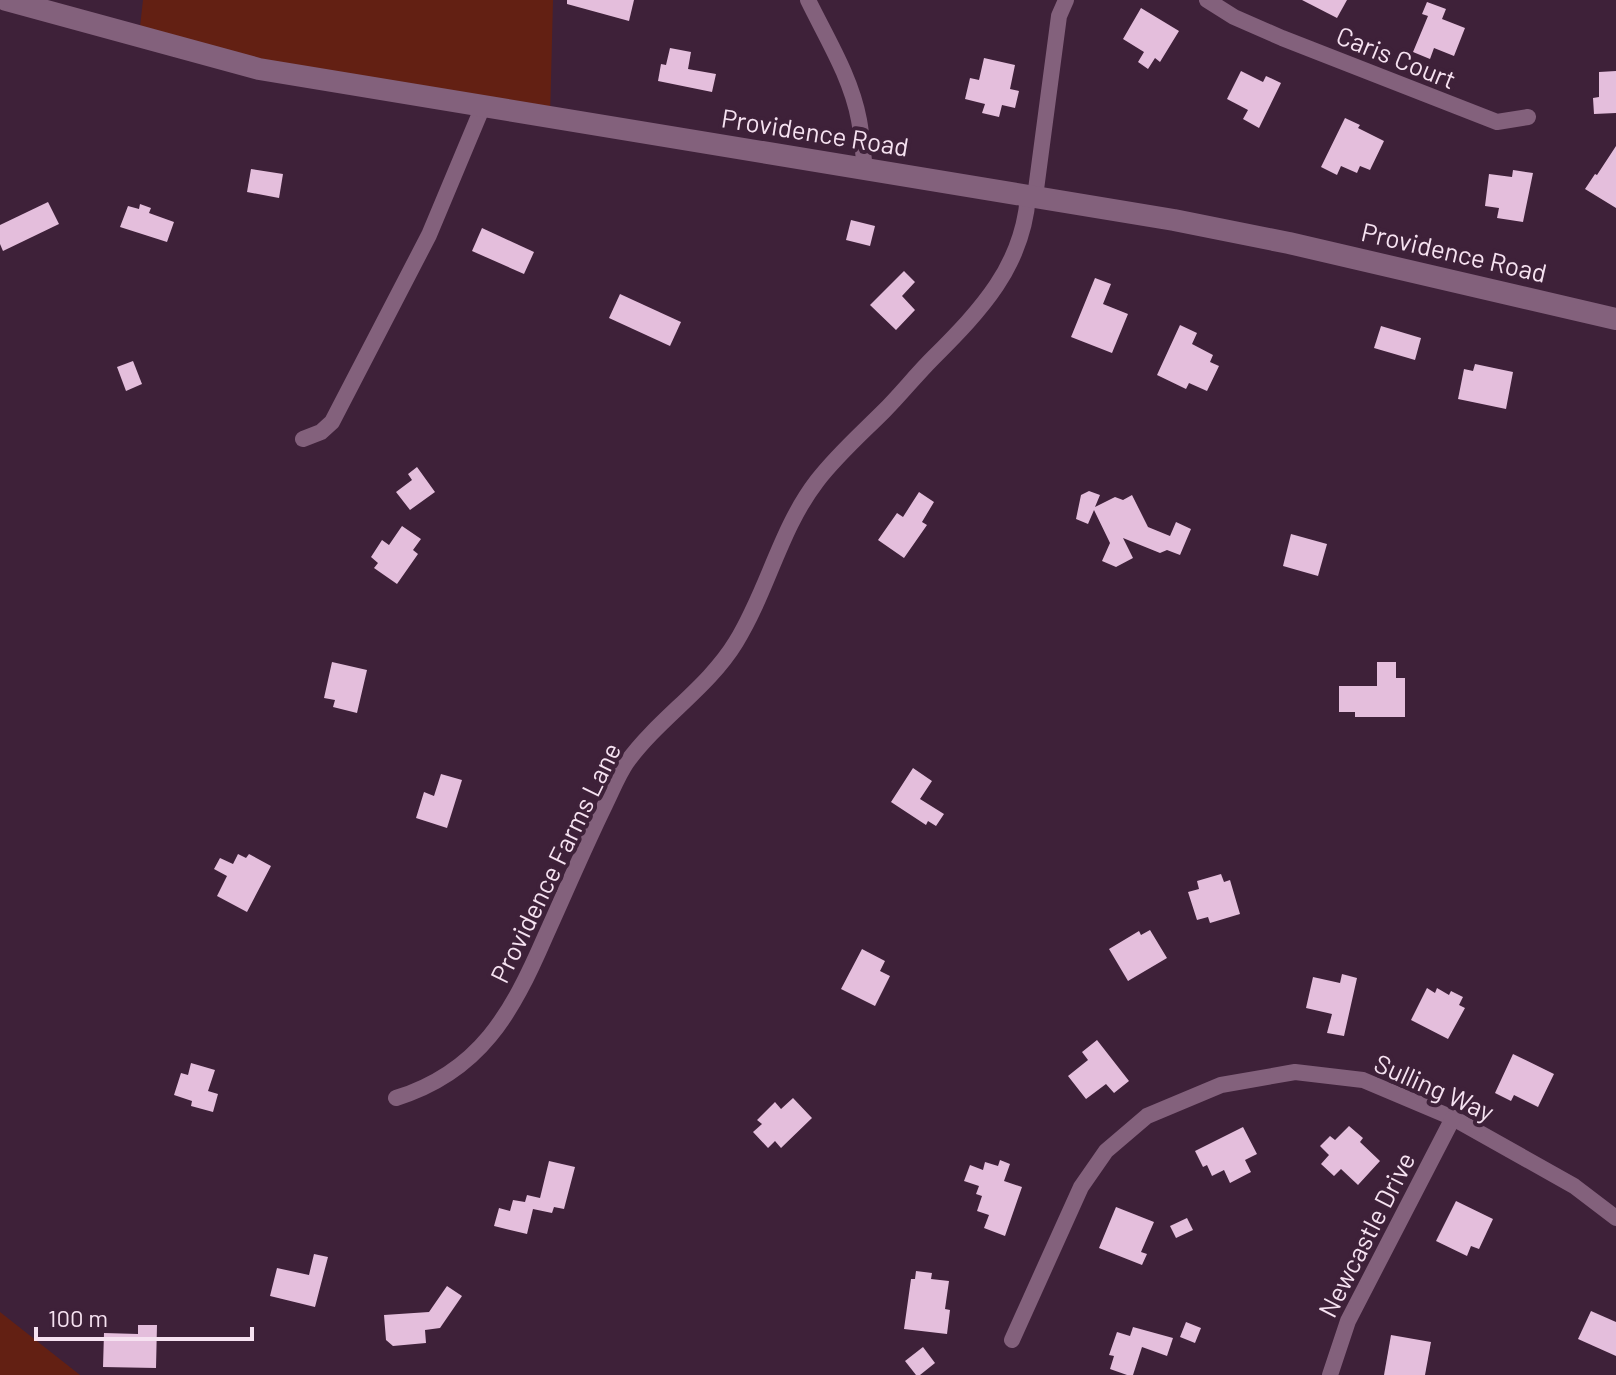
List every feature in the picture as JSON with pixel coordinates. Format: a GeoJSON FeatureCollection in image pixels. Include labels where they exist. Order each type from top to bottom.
{"type":"FeatureCollection","features":[{"type":"Feature","properties":{"kind":"street","name":"Providence Road"},"geometry":{"type":"LineString","coordinates":[[6,0],[259,69],[1174,220],[1289,243],[1616,319]]}},
{"type":"Feature","properties":{"kind":"street"},"geometry":{"type":"LineString","coordinates":[[808,0],[853,96],[865,170]]}},
{"type":"Feature","properties":{"kind":"street","name":"Providence Farms Lane"},"geometry":{"type":"LineString","coordinates":[[396,1098],[424,1090],[449,1076],[480,1048],[504,1020],[523,987],[625,765],[647,736],[710,675],[735,644],[752,613],[788,526],[818,480],[986,302],[1020,244],[1032,196],[1059,16],[1066,0]]}},
{"type":"Feature","properties":{"kind":"street","name":"Caris Court"},"geometry":{"type":"LineString","coordinates":[[1207,0],[1234,17],[1282,38],[1497,122],[1528,117]]}},
{"type":"Feature","properties":{"kind":"street"},"geometry":{"type":"LineString","coordinates":[[303,439],[321,432],[332,422],[429,235],[483,106]]}},
{"type":"Feature","properties":{"kind":"street","name":"Sulling Way"},"geometry":{"type":"LineString","coordinates":[[1012,1340],[1081,1187],[1106,1151],[1147,1116],[1221,1085],[1295,1072],[1363,1080],[1453,1118],[1574,1186],[1616,1218]]}},
{"type":"Feature","properties":{"kind":"street","name":"Newcastle Drive"},"geometry":{"type":"LineString","coordinates":[[1330,1375],[1348,1321],[1453,1118]]}},
{"type":"Feature","properties":{"kind":"shaded area"},"geometry":{"type":"Polygon","coordinates":[[[143,0],[553,0],[550,119],[139,36],[143,0]]]}},
{"type":"Feature","properties":{"kind":"shaded area"},"geometry":{"type":"Polygon","coordinates":[[[0,1312],[80,1375],[0,1375],[0,1312]]]}},
{"type":"Feature","properties":{"kind":"building"},"geometry":{"type":"Polygon","coordinates":[[[567,0],[634,0],[629,21],[567,4],[567,0]]]}},
{"type":"Feature","properties":{"kind":"building"},"geometry":{"type":"Polygon","coordinates":[[[1302,0],[1347,0],[1337,18],[1302,0]]]}},
{"type":"Feature","properties":{"kind":"building"},"geometry":{"type":"Polygon","coordinates":[[[1427,2],[1446,9],[1442,19],[1465,28],[1454,56],[1434,48],[1430,59],[1413,52],[1428,16],[1422,14],[1427,2]]]}},
{"type":"Feature","properties":{"kind":"building"},"geometry":{"type":"Polygon","coordinates":[[[1141,8],[1179,31],[1160,62],[1155,58],[1148,69],[1138,62],[1144,52],[1123,39],[1141,8]]]}},
{"type":"Feature","properties":{"kind":"building"},"geometry":{"type":"Polygon","coordinates":[[[670,48],[691,52],[688,69],[716,74],[712,92],[658,81],[661,64],[666,65],[670,48]]]}},
{"type":"Feature","properties":{"kind":"building"},"geometry":{"type":"Polygon","coordinates":[[[984,58],[1015,65],[1010,89],[1019,91],[1015,108],[1002,105],[999,117],[982,113],[985,104],[965,99],[970,78],[979,80],[984,58]]]}},
{"type":"Feature","properties":{"kind":"building"},"geometry":{"type":"Polygon","coordinates":[[[1241,71],[1263,82],[1266,76],[1281,83],[1259,128],[1243,119],[1248,110],[1227,99],[1241,71]]]}},
{"type":"Feature","properties":{"kind":"building"},"geometry":{"type":"Polygon","coordinates":[[[1616,71],[1616,113],[1594,114],[1593,98],[1599,97],[1599,72],[1616,71]]]}},
{"type":"Feature","properties":{"kind":"building"},"geometry":{"type":"Polygon","coordinates":[[[1345,118],[1384,141],[1370,170],[1360,166],[1357,173],[1341,166],[1337,175],[1321,167],[1345,118]]]}},
{"type":"Feature","properties":{"kind":"building"},"geometry":{"type":"Polygon","coordinates":[[[1616,146],[1616,208],[1585,189],[1616,146]]]}},
{"type":"Feature","properties":{"kind":"building"},"geometry":{"type":"Polygon","coordinates":[[[251,169],[283,174],[279,198],[247,192],[251,169]]]}},
{"type":"Feature","properties":{"kind":"building"},"geometry":{"type":"Polygon","coordinates":[[[1513,170],[1533,173],[1523,222],[1497,218],[1499,208],[1485,206],[1489,174],[1512,177],[1513,170]]]}},
{"type":"Feature","properties":{"kind":"building"},"geometry":{"type":"Polygon","coordinates":[[[48,202],[59,224],[3,251],[0,225],[48,202]]]}},
{"type":"Feature","properties":{"kind":"building"},"geometry":{"type":"Polygon","coordinates":[[[140,204],[151,208],[149,213],[174,222],[167,242],[120,227],[128,206],[139,209],[140,204]]]}},
{"type":"Feature","properties":{"kind":"building"},"geometry":{"type":"Polygon","coordinates":[[[851,220],[875,226],[870,246],[846,240],[851,220]]]}},
{"type":"Feature","properties":{"kind":"building"},"geometry":{"type":"Polygon","coordinates":[[[482,228],[534,252],[524,274],[472,251],[482,228]]]}},
{"type":"Feature","properties":{"kind":"building"},"geometry":{"type":"Polygon","coordinates":[[[904,271],[915,282],[902,296],[915,310],[896,330],[870,305],[904,271]]]}},
{"type":"Feature","properties":{"kind":"building"},"geometry":{"type":"Polygon","coordinates":[[[1095,278],[1111,284],[1103,304],[1128,314],[1112,353],[1071,337],[1095,278]]]}},
{"type":"Feature","properties":{"kind":"building"},"geometry":{"type":"Polygon","coordinates":[[[620,294],[681,322],[670,346],[609,318],[620,294]]]}},
{"type":"Feature","properties":{"kind":"building"},"geometry":{"type":"Polygon","coordinates":[[[1180,325],[1197,333],[1192,344],[1213,355],[1210,362],[1219,366],[1207,391],[1189,383],[1186,389],[1157,375],[1180,325]]]}},
{"type":"Feature","properties":{"kind":"building"},"geometry":{"type":"Polygon","coordinates":[[[1381,326],[1421,338],[1415,360],[1374,348],[1381,326]]]}},
{"type":"Feature","properties":{"kind":"building"},"geometry":{"type":"Polygon","coordinates":[[[133,361],[142,384],[126,391],[117,367],[133,361]]]}},
{"type":"Feature","properties":{"kind":"building"},"geometry":{"type":"Polygon","coordinates":[[[1475,364],[1513,372],[1506,409],[1458,399],[1464,369],[1473,371],[1475,364]]]}},
{"type":"Feature","properties":{"kind":"building"},"geometry":{"type":"Polygon","coordinates":[[[417,467],[435,492],[410,510],[396,492],[412,480],[408,474],[417,467]]]}},
{"type":"Feature","properties":{"kind":"building"},"geometry":{"type":"Polygon","coordinates":[[[1089,491],[1100,495],[1095,507],[1115,497],[1123,500],[1132,495],[1148,527],[1170,536],[1176,522],[1191,529],[1180,555],[1167,550],[1160,553],[1123,538],[1133,558],[1116,567],[1102,561],[1110,543],[1094,510],[1088,524],[1076,519],[1081,495],[1089,491]]]}},
{"type":"Feature","properties":{"kind":"building"},"geometry":{"type":"Polygon","coordinates":[[[919,492],[934,502],[922,522],[927,525],[904,558],[878,540],[897,513],[903,517],[919,492]]]}},
{"type":"Feature","properties":{"kind":"building"},"geometry":{"type":"Polygon","coordinates":[[[402,526],[421,539],[413,550],[418,554],[397,584],[374,568],[378,563],[371,557],[382,540],[389,545],[402,526]]]}},
{"type":"Feature","properties":{"kind":"building"},"geometry":{"type":"Polygon","coordinates":[[[1291,534],[1327,544],[1318,576],[1283,566],[1291,534]]]}},
{"type":"Feature","properties":{"kind":"building"},"geometry":{"type":"Polygon","coordinates":[[[332,662],[367,670],[357,713],[333,707],[335,700],[324,698],[332,662]]]}},
{"type":"Feature","properties":{"kind":"building"},"geometry":{"type":"Polygon","coordinates":[[[1377,662],[1396,662],[1396,678],[1405,678],[1405,717],[1355,717],[1355,712],[1339,712],[1339,686],[1377,686],[1377,662]]]}},
{"type":"Feature","properties":{"kind":"building"},"geometry":{"type":"Polygon","coordinates":[[[913,768],[932,781],[920,799],[944,814],[936,826],[928,821],[926,825],[891,802],[913,768]]]}},
{"type":"Feature","properties":{"kind":"building"},"geometry":{"type":"Polygon","coordinates":[[[441,774],[462,780],[447,828],[416,818],[424,792],[434,796],[441,774]]]}},
{"type":"Feature","properties":{"kind":"building"},"geometry":{"type":"Polygon","coordinates":[[[238,854],[246,858],[249,854],[271,866],[247,912],[217,896],[227,876],[214,869],[220,858],[233,864],[238,854]]]}},
{"type":"Feature","properties":{"kind":"building"},"geometry":{"type":"Polygon","coordinates":[[[1221,874],[1224,882],[1230,880],[1240,914],[1210,923],[1208,917],[1197,920],[1188,892],[1199,889],[1197,881],[1221,874]]]}},
{"type":"Feature","properties":{"kind":"building"},"geometry":{"type":"Polygon","coordinates":[[[1150,930],[1167,958],[1128,981],[1109,949],[1139,931],[1141,935],[1150,930]]]}},
{"type":"Feature","properties":{"kind":"building"},"geometry":{"type":"Polygon","coordinates":[[[862,949],[885,961],[880,971],[890,976],[875,1006],[841,989],[862,949]]]}},
{"type":"Feature","properties":{"kind":"building"},"geometry":{"type":"Polygon","coordinates":[[[1342,974],[1357,978],[1344,1036],[1327,1033],[1332,1014],[1306,1008],[1313,977],[1340,983],[1342,974]]]}},
{"type":"Feature","properties":{"kind":"building"},"geometry":{"type":"Polygon","coordinates":[[[1427,988],[1435,993],[1437,988],[1449,995],[1451,991],[1463,997],[1459,1005],[1465,1008],[1448,1039],[1411,1020],[1427,988]]]}},
{"type":"Feature","properties":{"kind":"building"},"geometry":{"type":"Polygon","coordinates":[[[1097,1040],[1129,1081],[1114,1093],[1106,1084],[1086,1099],[1068,1076],[1088,1060],[1082,1052],[1097,1040]]]}},
{"type":"Feature","properties":{"kind":"building"},"geometry":{"type":"Polygon","coordinates":[[[1513,1054],[1554,1074],[1538,1107],[1514,1095],[1511,1101],[1495,1093],[1513,1054]]]}},
{"type":"Feature","properties":{"kind":"building"},"geometry":{"type":"Polygon","coordinates":[[[191,1063],[215,1070],[208,1091],[218,1094],[213,1112],[191,1106],[192,1101],[174,1095],[181,1073],[188,1075],[191,1063]]]}},
{"type":"Feature","properties":{"kind":"building"},"geometry":{"type":"Polygon","coordinates":[[[793,1098],[812,1118],[781,1148],[775,1141],[768,1148],[753,1132],[762,1124],[757,1120],[775,1102],[781,1109],[793,1098]]]}},
{"type":"Feature","properties":{"kind":"building"},"geometry":{"type":"Polygon","coordinates":[[[1349,1126],[1363,1138],[1360,1142],[1380,1161],[1358,1185],[1341,1169],[1334,1176],[1321,1164],[1329,1155],[1320,1146],[1330,1136],[1335,1140],[1349,1126]]]}},
{"type":"Feature","properties":{"kind":"building"},"geometry":{"type":"Polygon","coordinates":[[[1243,1127],[1257,1154],[1245,1160],[1251,1172],[1230,1183],[1224,1170],[1212,1176],[1195,1151],[1243,1127]]]}},
{"type":"Feature","properties":{"kind":"building"},"geometry":{"type":"Polygon","coordinates":[[[1000,1160],[1010,1164],[1004,1181],[1022,1187],[1005,1236],[984,1228],[989,1215],[977,1211],[982,1196],[976,1194],[979,1186],[964,1181],[970,1165],[983,1170],[985,1162],[998,1166],[1000,1160]]]}},
{"type":"Feature","properties":{"kind":"building"},"geometry":{"type":"Polygon","coordinates":[[[549,1161],[575,1167],[564,1209],[554,1207],[552,1213],[533,1209],[527,1234],[494,1226],[499,1208],[510,1211],[513,1200],[525,1202],[527,1195],[540,1198],[549,1161]]]}},
{"type":"Feature","properties":{"kind":"building"},"geometry":{"type":"Polygon","coordinates":[[[1456,1201],[1493,1219],[1479,1249],[1471,1246],[1467,1256],[1436,1241],[1456,1201]]]}},
{"type":"Feature","properties":{"kind":"building"},"geometry":{"type":"Polygon","coordinates":[[[1116,1207],[1154,1222],[1141,1252],[1147,1254],[1142,1265],[1099,1248],[1116,1207]]]}},
{"type":"Feature","properties":{"kind":"building"},"geometry":{"type":"Polygon","coordinates":[[[1187,1218],[1193,1230],[1176,1238],[1170,1226],[1187,1218]]]}},
{"type":"Feature","properties":{"kind":"building"},"geometry":{"type":"Polygon","coordinates":[[[314,1254],[328,1257],[315,1307],[270,1296],[277,1268],[309,1275],[314,1254]]]}},
{"type":"Feature","properties":{"kind":"building"},"geometry":{"type":"Polygon","coordinates":[[[916,1271],[932,1273],[931,1279],[949,1281],[945,1309],[950,1310],[947,1334],[904,1329],[911,1279],[915,1279],[916,1271]]]}},
{"type":"Feature","properties":{"kind":"building"},"geometry":{"type":"Polygon","coordinates":[[[447,1286],[462,1296],[440,1328],[425,1330],[426,1343],[393,1346],[386,1340],[384,1315],[429,1312],[447,1286]]]}},
{"type":"Feature","properties":{"kind":"building"},"geometry":{"type":"Polygon","coordinates":[[[1591,1311],[1616,1322],[1616,1356],[1578,1339],[1591,1311]]]}},
{"type":"Feature","properties":{"kind":"building"},"geometry":{"type":"Polygon","coordinates":[[[1186,1322],[1201,1328],[1195,1343],[1180,1337],[1186,1322]]]}},
{"type":"Feature","properties":{"kind":"building"},"geometry":{"type":"Polygon","coordinates":[[[138,1325],[157,1325],[156,1368],[103,1367],[104,1333],[138,1334],[138,1325]]]}},
{"type":"Feature","properties":{"kind":"building"},"geometry":{"type":"Polygon","coordinates":[[[1133,1327],[1173,1338],[1167,1356],[1142,1347],[1133,1375],[1127,1375],[1110,1369],[1114,1356],[1109,1355],[1117,1332],[1130,1336],[1133,1327]]]}},
{"type":"Feature","properties":{"kind":"building"},"geometry":{"type":"Polygon","coordinates":[[[1391,1335],[1431,1342],[1425,1375],[1384,1375],[1391,1335]]]}},
{"type":"Feature","properties":{"kind":"building"},"geometry":{"type":"Polygon","coordinates":[[[923,1347],[935,1363],[916,1375],[905,1361],[923,1347]]]}}]}
